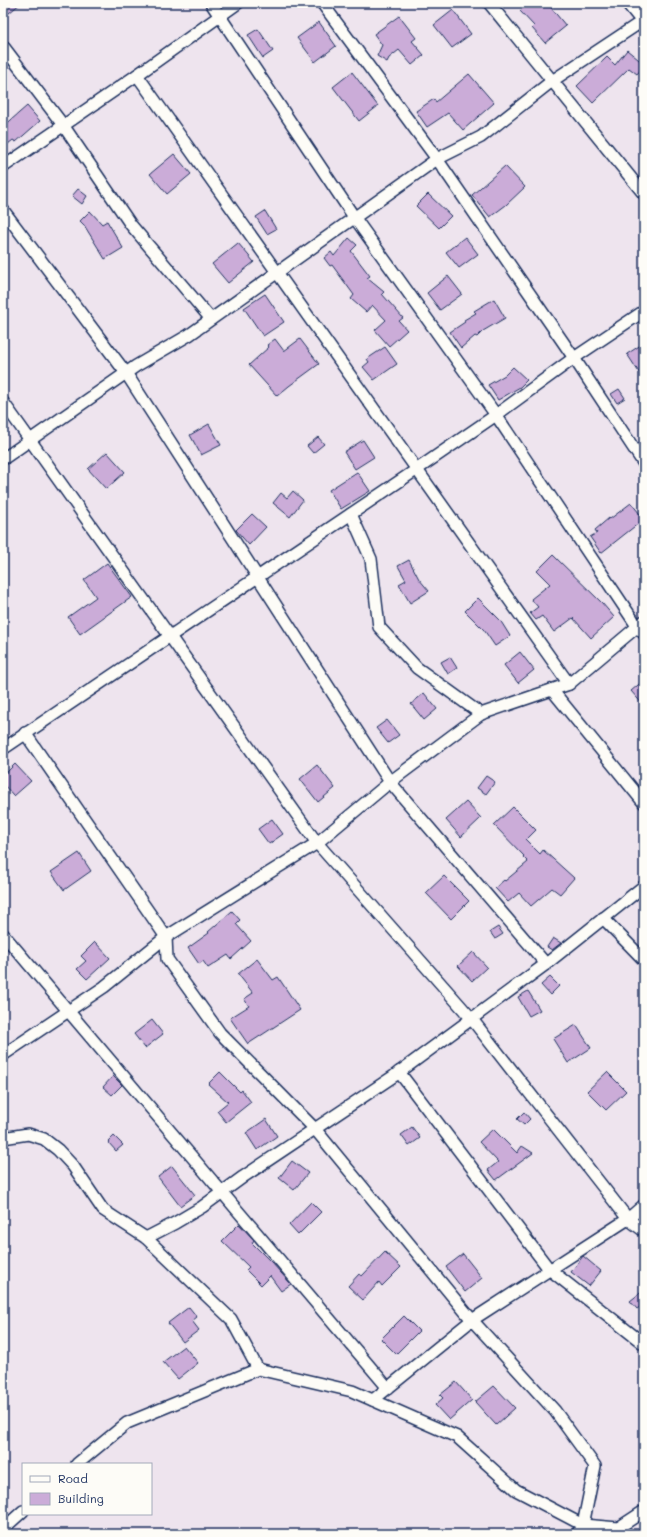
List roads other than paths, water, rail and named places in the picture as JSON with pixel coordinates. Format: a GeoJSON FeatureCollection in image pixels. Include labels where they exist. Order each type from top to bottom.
{"type":"FeatureCollection","features":[{"type":"Feature","properties":{"kind":"street"},"geometry":{"type":"LineString","coordinates":[[3,1055],[104,987],[166,937],[317,843],[390,782],[481,714],[569,684],[642,627],[496,415],[354,217],[211,3]]}},
{"type":"Feature","properties":{"kind":"street"},"geometry":{"type":"LineString","coordinates":[[3,167],[137,75],[238,3]]}},
{"type":"Feature","properties":{"kind":"street"},"geometry":{"type":"LineString","coordinates":[[322,3],[437,159],[574,358],[644,464]]}},
{"type":"Feature","properties":{"kind":"street"},"geometry":{"type":"LineString","coordinates":[[488,3],[644,194]]}},
{"type":"Feature","properties":{"kind":"street"},"geometry":{"type":"LineString","coordinates":[[3,459],[126,373],[189,335],[277,271],[437,159],[481,137],[552,81],[643,22],[627,3]]}},
{"type":"Feature","properties":{"kind":"street"},"geometry":{"type":"LineString","coordinates":[[3,46],[63,125],[131,225],[211,319]]}},
{"type":"Feature","properties":{"kind":"street"},"geometry":{"type":"LineString","coordinates":[[137,75],[569,684]]}},
{"type":"Feature","properties":{"kind":"street"},"geometry":{"type":"LineString","coordinates":[[3,210],[126,373],[390,782],[546,964]]}},
{"type":"Feature","properties":{"kind":"street"},"geometry":{"type":"LineString","coordinates":[[3,749],[416,470],[496,415],[574,358],[644,311]]}},
{"type":"Feature","properties":{"kind":"street"},"geometry":{"type":"LineString","coordinates":[[3,402],[317,843],[471,1018],[628,1218],[644,1232]]}},
{"type":"Feature","properties":{"kind":"street"},"geometry":{"type":"LineString","coordinates":[[351,514],[371,559],[380,627],[417,668],[481,714]]}},
{"type":"Feature","properties":{"kind":"street"},"geometry":{"type":"LineString","coordinates":[[552,690],[644,803]]}},
{"type":"Feature","properties":{"kind":"street"},"geometry":{"type":"LineString","coordinates":[[25,733],[166,937],[167,960],[220,1033],[315,1129],[472,1320],[555,1411],[594,1466],[580,1529]]}},
{"type":"Feature","properties":{"kind":"street"},"geometry":{"type":"LineString","coordinates":[[146,1238],[182,1219],[399,1072],[546,964],[644,886]]}},
{"type":"Feature","properties":{"kind":"street"},"geometry":{"type":"LineString","coordinates":[[603,918],[644,960]]}},
{"type":"Feature","properties":{"kind":"street"},"geometry":{"type":"LineString","coordinates":[[3,934],[388,1388]]}},
{"type":"Feature","properties":{"kind":"street"},"geometry":{"type":"LineString","coordinates":[[399,1072],[549,1269],[644,1344]]}},
{"type":"Feature","properties":{"kind":"street"},"geometry":{"type":"LineString","coordinates":[[3,1138],[28,1134],[44,1139],[58,1150],[73,1166],[103,1210],[146,1238],[231,1318],[258,1370]]}},
{"type":"Feature","properties":{"kind":"street"},"geometry":{"type":"LineString","coordinates":[[373,1400],[472,1320],[644,1206]]}},
{"type":"Feature","properties":{"kind":"street"},"geometry":{"type":"LineString","coordinates":[[79,1463],[127,1423],[258,1370],[352,1391],[457,1437],[516,1490],[580,1529],[621,1531],[644,1511]]}},
{"type":"Feature","properties":{"kind":"street"},"geometry":{"type":"LineString","coordinates":[[3,1529],[22,1512]]}}]}
